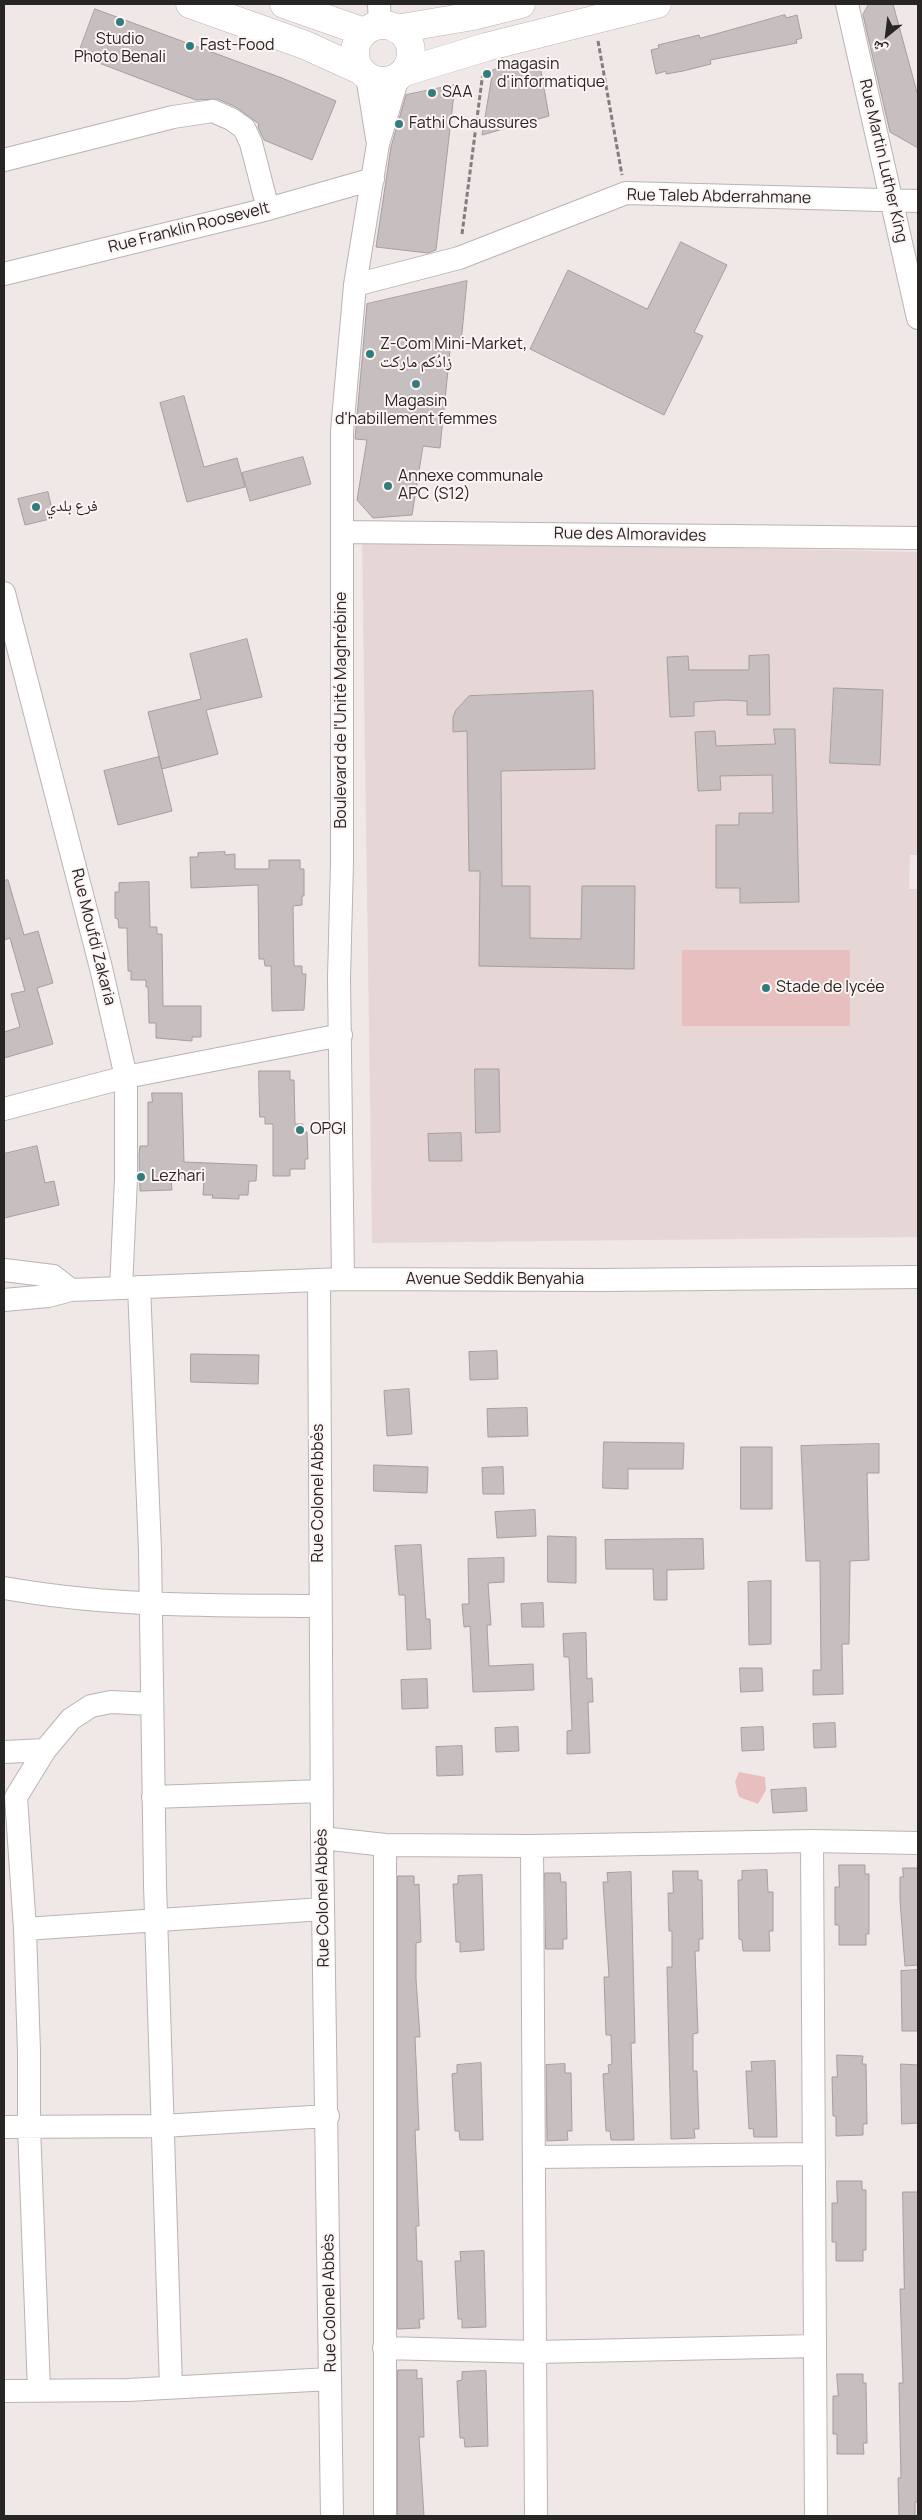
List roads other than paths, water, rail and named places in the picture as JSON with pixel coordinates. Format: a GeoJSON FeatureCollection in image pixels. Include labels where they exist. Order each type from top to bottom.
{"type":"FeatureCollection","features":[{"type":"Feature","properties":{"kind":"main road"},"geometry":{"type":"LineString","coordinates":[[190,4],[305,45],[382,81],[486,46],[657,4]]}},
{"type":"Feature","properties":{"kind":"main road"},"geometry":{"type":"LineString","coordinates":[[284,4],[380,22],[473,16],[521,4]]}},
{"type":"Feature","properties":{"kind":"main road"},"geometry":{"type":"LineString","coordinates":[[363,73],[354,54],[359,38],[380,22]]}},
{"type":"Feature","properties":{"kind":"main road"},"geometry":{"type":"LineString","coordinates":[[380,22],[408,41],[410,48],[408,65],[401,74]]}},
{"type":"Feature","properties":{"kind":"street","name":"Rue Martin Luther King"},"geometry":{"type":"LineString","coordinates":[[847,4],[918,318]]}},
{"type":"Feature","properties":{"kind":"street","name":"Boulevard de l'Unité Maghrébine"},"geometry":{"type":"LineString","coordinates":[[363,73],[378,144]]}},
{"type":"Feature","properties":{"kind":"street","name":"Boulevard de l'Unité Maghrébine"},"geometry":{"type":"LineString","coordinates":[[343,1279],[340,978],[342,431],[356,285],[378,144],[401,74]]}},
{"type":"Feature","properties":{"kind":"street"},"geometry":{"type":"LineString","coordinates":[[4,160],[173,118],[212,111],[232,118],[244,128],[251,143],[268,209]]}},
{"type":"Feature","properties":{"kind":"street","name":"Rue Franklin Roosevelt"},"geometry":{"type":"LineString","coordinates":[[4,274],[268,209],[373,179]]}},
{"type":"Feature","properties":{"kind":"street","name":"Rue Taleb Abderrahmane"},"geometry":{"type":"LineString","coordinates":[[356,285],[459,258],[626,192],[918,201]]}},
{"type":"Feature","properties":{"kind":"street","name":"Rue des Almoravides"},"geometry":{"type":"LineString","coordinates":[[342,532],[918,538]]}},
{"type":"Feature","properties":{"kind":"street","name":"Rue Moufdi Zakaria"},"geometry":{"type":"LineString","coordinates":[[4,599],[101,968],[126,1078],[126,1179],[130,1287],[152,1605],[150,1651],[153,1797],[171,2388]]}},
{"type":"Feature","properties":{"kind":"street"},"geometry":{"type":"LineString","coordinates":[[4,1109],[126,1078],[341,1035]]}},
{"type":"Feature","properties":{"kind":"street"},"geometry":{"type":"LineString","coordinates":[[4,1270],[53,1276],[71,1290]]}},
{"type":"Feature","properties":{"kind":"street","name":"Avenue Seddik Benyahia"},"geometry":{"type":"LineString","coordinates":[[4,1300],[48,1296],[71,1290],[343,1279],[603,1280],[918,1277]]}},
{"type":"Feature","properties":{"kind":"street","name":"Rue Colonel Abbès"},"geometry":{"type":"LineString","coordinates":[[318,1280],[322,1838],[328,2116],[332,2516]]}},
{"type":"Feature","properties":{"kind":"street"},"geometry":{"type":"LineString","coordinates":[[4,1588],[83,1600],[152,1605],[320,1606]]}},
{"type":"Feature","properties":{"kind":"street"},"geometry":{"type":"LineString","coordinates":[[39,2390],[29,2126],[30,2052],[25,1929],[10,1804],[45,1750],[71,1719],[91,1706],[111,1702],[152,1704]]}},
{"type":"Feature","properties":{"kind":"street"},"geometry":{"type":"LineString","coordinates":[[4,1752],[45,1750]]}},
{"type":"Feature","properties":{"kind":"street"},"geometry":{"type":"LineString","coordinates":[[153,1797],[322,1791]]}},
{"type":"Feature","properties":{"kind":"street"},"geometry":{"type":"LineString","coordinates":[[322,1838],[386,1846],[532,1846],[812,1841],[918,1843]]}},
{"type":"Feature","properties":{"kind":"street"},"geometry":{"type":"LineString","coordinates":[[812,1841],[816,2516]]}},
{"type":"Feature","properties":{"kind":"street"},"geometry":{"type":"LineString","coordinates":[[385,2516],[386,1846]]}},
{"type":"Feature","properties":{"kind":"street"},"geometry":{"type":"LineString","coordinates":[[532,1846],[536,2516]]}},
{"type":"Feature","properties":{"kind":"street"},"geometry":{"type":"LineString","coordinates":[[25,1929],[323,1909]]}},
{"type":"Feature","properties":{"kind":"street"},"geometry":{"type":"LineString","coordinates":[[4,2127],[163,2126],[328,2116]]}},
{"type":"Feature","properties":{"kind":"street"},"geometry":{"type":"LineString","coordinates":[[535,2157],[813,2154]]}},
{"type":"Feature","properties":{"kind":"street"},"geometry":{"type":"LineString","coordinates":[[384,2348],[536,2352],[815,2346]]}},
{"type":"Feature","properties":{"kind":"street"},"geometry":{"type":"LineString","coordinates":[[4,2391],[171,2388],[330,2379]]}},
{"type":"Feature","properties":{"kind":"place","name":"Studio Photo Benali"},"geometry":{"type":"Point","coordinates":[120,22]}},
{"type":"Feature","properties":{"kind":"place","name":"Fast-Food"},"geometry":{"type":"Point","coordinates":[190,46]}},
{"type":"Feature","properties":{"kind":"place","name":"magasin d'informatique"},"geometry":{"type":"Point","coordinates":[487,74]}},
{"type":"Feature","properties":{"kind":"place","name":"SAA"},"geometry":{"type":"Point","coordinates":[432,93]}},
{"type":"Feature","properties":{"kind":"place","name":"Fathi Chaussures"},"geometry":{"type":"Point","coordinates":[399,124]}},
{"type":"Feature","properties":{"kind":"place","name":"Z-Com Mini-Market, زادُكم ماركت"},"geometry":{"type":"Point","coordinates":[370,354]}},
{"type":"Feature","properties":{"kind":"place","name":"Magasin d'habillement femmes"},"geometry":{"type":"Point","coordinates":[416,384]}},
{"type":"Feature","properties":{"kind":"place","name":"Annexe communale APC (S12)"},"geometry":{"type":"Point","coordinates":[388,486]}},
{"type":"Feature","properties":{"kind":"place","name":"فرع بلدي"},"geometry":{"type":"Point","coordinates":[36,507]}},
{"type":"Feature","properties":{"kind":"place","name":"Stade de lycée"},"geometry":{"type":"Point","coordinates":[766,988]}},
{"type":"Feature","properties":{"kind":"place","name":"OPGI"},"geometry":{"type":"Point","coordinates":[300,1130]}},
{"type":"Feature","properties":{"kind":"place","name":"Lezhari"},"geometry":{"type":"Point","coordinates":[141,1177]}}]}
